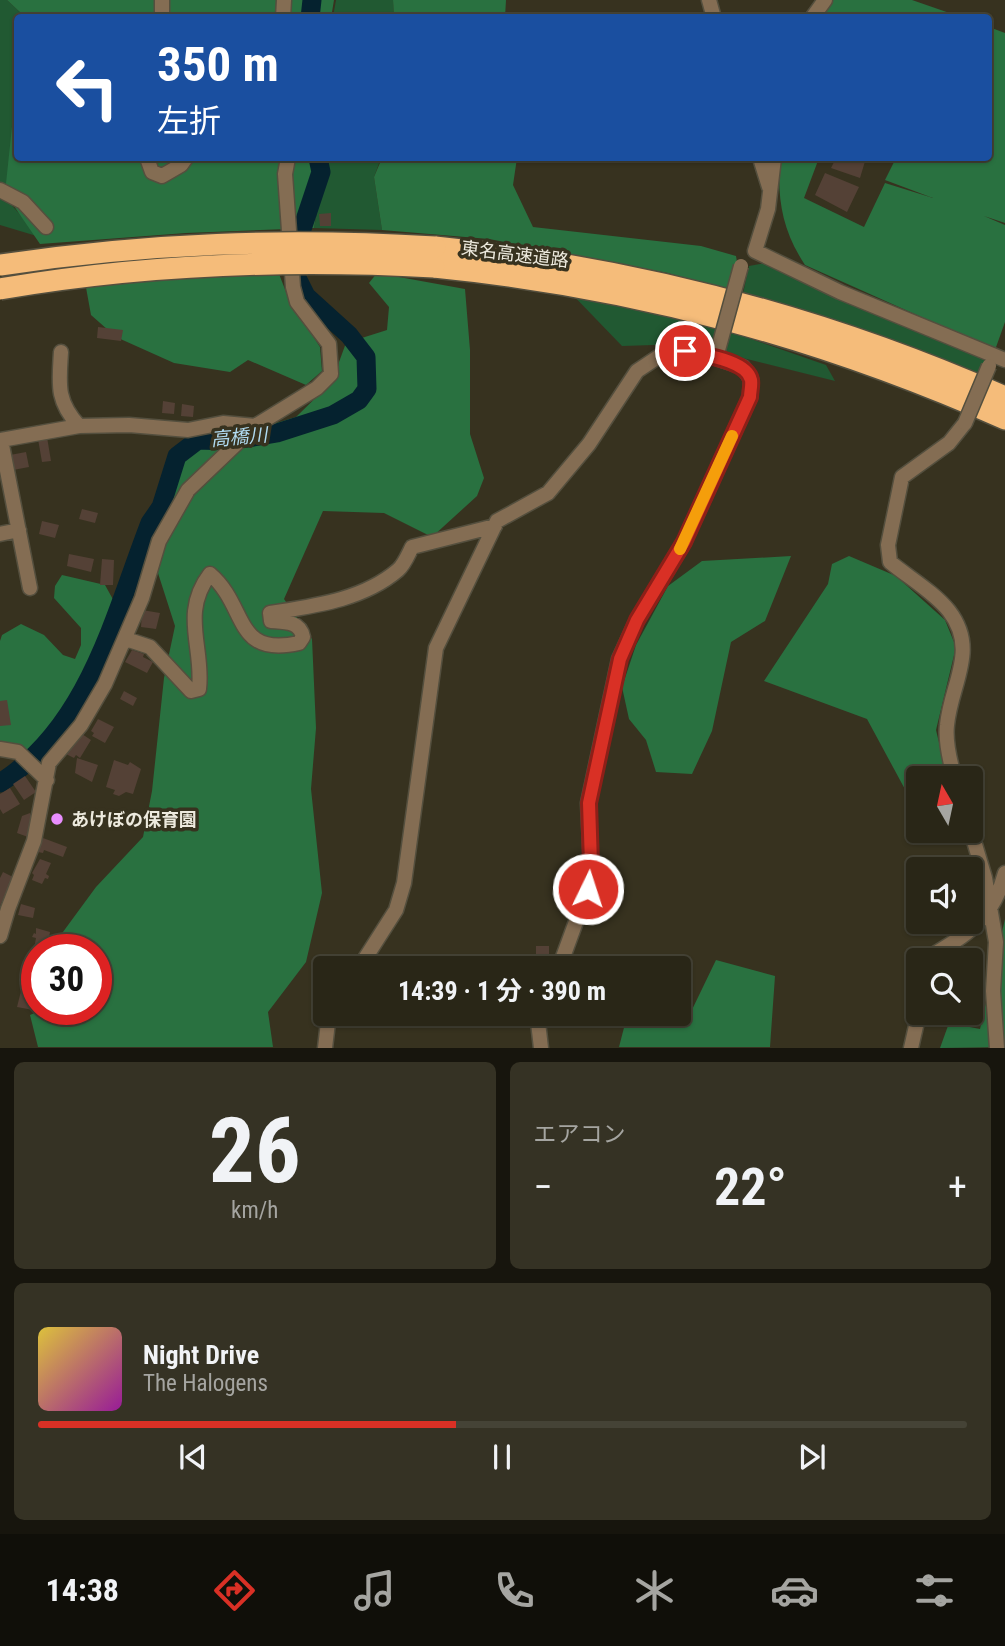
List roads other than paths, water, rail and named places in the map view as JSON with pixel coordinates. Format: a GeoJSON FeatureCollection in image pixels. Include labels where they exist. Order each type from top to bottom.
{"type":"FeatureCollection","features":[{"type":"Feature","properties":{"kind":"highway","name":"東名高速道路"},"geometry":{"type":"LineString","coordinates":[[0,265],[146,247],[230,242],[303,241],[435,257],[690,309],[780,334],[867,364],[1005,419]]}},
{"type":"Feature","properties":{"kind":"highway","name":"東名高速道路"},"geometry":{"type":"LineString","coordinates":[[0,289],[144,269],[229,263],[435,257],[529,258],[632,276],[705,293],[873,346],[1005,397]]}},
{"type":"Feature","properties":{"kind":"street"},"geometry":{"type":"LineString","coordinates":[[148,161],[152,172],[162,176],[184,161]]}},
{"type":"Feature","properties":{"kind":"street"},"geometry":{"type":"LineString","coordinates":[[0,936],[3,915],[34,841],[49,763],[81,725],[105,684],[126,639],[159,541],[188,490],[255,426],[317,388],[331,374],[329,344],[297,302],[293,287],[285,174],[287,161]]}},
{"type":"Feature","properties":{"kind":"street"},"geometry":{"type":"LineString","coordinates":[[761,161],[770,192]]}},
{"type":"Feature","properties":{"kind":"street"},"geometry":{"type":"LineString","coordinates":[[717,354],[741,266],[755,251],[768,209],[774,161]]}},
{"type":"Feature","properties":{"kind":"street"},"geometry":{"type":"LineString","coordinates":[[0,190],[23,202],[46,227]]}},
{"type":"Feature","properties":{"kind":"street"},"geometry":{"type":"LineString","coordinates":[[755,251],[996,361],[965,423],[949,443],[902,477],[888,545],[890,562],[948,609],[959,627],[965,647],[947,722],[946,736],[952,766]]}},
{"type":"Feature","properties":{"kind":"street"},"geometry":{"type":"LineString","coordinates":[[367,956],[390,921],[404,883],[436,648],[495,526],[520,506],[548,493],[589,444],[637,371],[658,357],[685,351],[717,354],[743,368],[751,379],[750,397],[684,542],[637,620],[620,659],[589,803],[591,864],[588,889],[563,956]]}},
{"type":"Feature","properties":{"kind":"street"},"geometry":{"type":"LineString","coordinates":[[61,352],[58,389],[67,413],[79,426]]}},
{"type":"Feature","properties":{"kind":"street"},"geometry":{"type":"LineString","coordinates":[[30,587],[19,530],[4,478],[1,439],[79,426],[129,425],[188,430],[223,423],[255,426]]}},
{"type":"Feature","properties":{"kind":"street"},"geometry":{"type":"LineString","coordinates":[[126,639],[149,647],[191,691],[198,689],[200,675],[193,637],[193,615],[210,574],[225,587],[241,623],[254,639],[264,646],[283,647],[299,643],[303,637],[302,631],[293,622],[271,621],[270,613],[320,606],[367,590],[400,569],[412,547],[495,526]]}},
{"type":"Feature","properties":{"kind":"street"},"geometry":{"type":"LineString","coordinates":[[0,534],[19,530]]}},
{"type":"Feature","properties":{"kind":"street"},"geometry":{"type":"LineString","coordinates":[[0,749],[18,752],[47,780]]}},
{"type":"Feature","properties":{"kind":"street"},"geometry":{"type":"LineString","coordinates":[[974,844],[992,909],[996,942],[993,991],[997,1048]]}},
{"type":"Feature","properties":{"kind":"street"},"geometry":{"type":"LineString","coordinates":[[945,948],[965,936],[992,909],[1005,873]]}},
{"type":"Feature","properties":{"kind":"street"},"geometry":{"type":"LineString","coordinates":[[911,1048],[916,1025]]}},
{"type":"Feature","properties":{"kind":"street"},"geometry":{"type":"LineString","coordinates":[[325,1048],[328,1026]]}},
{"type":"Feature","properties":{"kind":"street"},"geometry":{"type":"LineString","coordinates":[[538,1026],[541,1048]]}},
{"type":"Feature","properties":{"kind":"waterway","name":"高橋川"},"geometry":{"type":"LineString","coordinates":[[310,14],[312,0]]}},
{"type":"Feature","properties":{"kind":"waterway","name":"高橋川"},"geometry":{"type":"LineString","coordinates":[[0,783],[31,759],[56,731],[77,700],[110,631],[150,523],[161,507],[177,456],[198,440],[229,441],[277,433],[333,415],[359,400],[367,389],[366,357],[349,335],[306,296],[296,276],[300,235],[321,172],[319,161]]}},
{"type":"Feature","properties":{"kind":"place","name":"あけぼの保育園"},"geometry":{"type":"Point","coordinates":[57,819]}}]}
